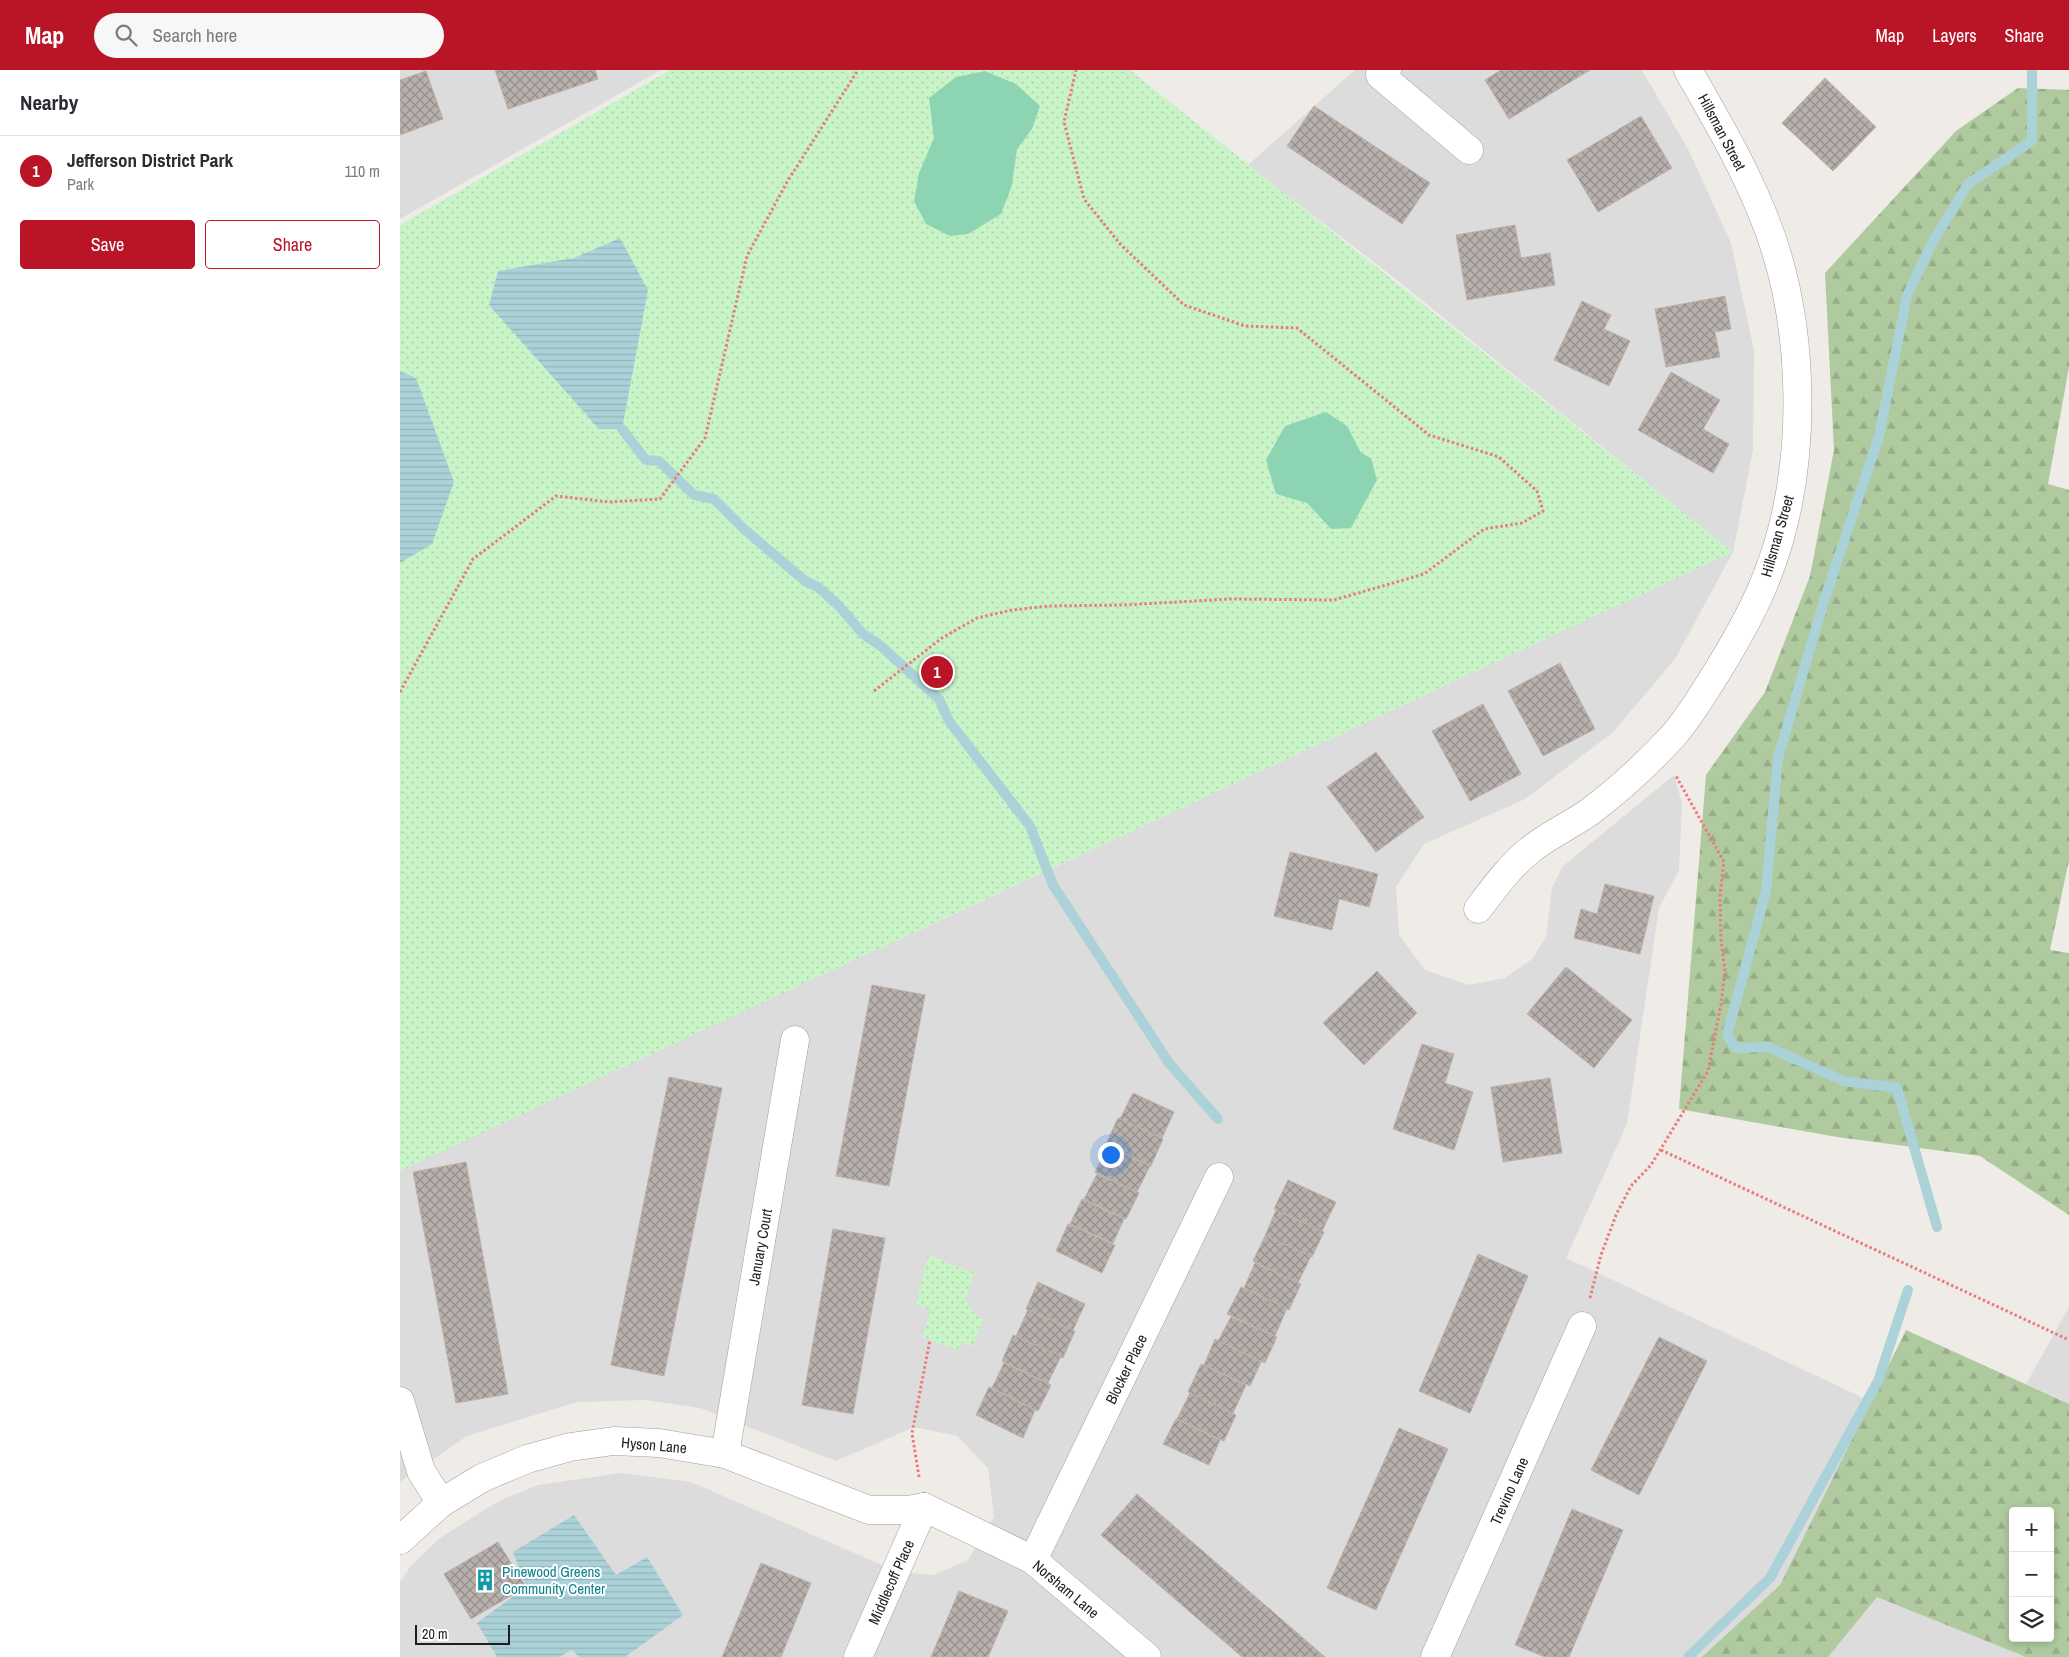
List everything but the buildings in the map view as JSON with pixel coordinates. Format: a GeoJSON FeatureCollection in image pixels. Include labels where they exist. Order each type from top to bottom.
{"type":"FeatureCollection","features":[{"type":"Feature","properties":{"kind":"street"},"geometry":{"type":"LineString","coordinates":[[1387,70],[1380,75],[1469,150]]}},
{"type":"Feature","properties":{"kind":"street","name":"Hillsman Street"},"geometry":{"type":"LineString","coordinates":[[1478,909],[1502,876],[1531,849],[1587,813],[1633,777],[1674,735],[1707,688],[1742,632],[1768,575],[1783,524],[1795,458],[1798,403],[1795,347],[1783,278],[1762,211],[1724,134],[1698,74]]}},
{"type":"Feature","properties":{"kind":"street","name":"January Court"},"geometry":{"type":"LineString","coordinates":[[725,1454],[795,1040]]}},
{"type":"Feature","properties":{"kind":"street","name":"Blocker Place"},"geometry":{"type":"LineString","coordinates":[[1033,1560],[1219,1177]]}},
{"type":"Feature","properties":{"kind":"street","name":"Trevino Lane"},"geometry":{"type":"LineString","coordinates":[[1435,1657],[1582,1326]]}},
{"type":"Feature","properties":{"kind":"street"},"geometry":{"type":"LineString","coordinates":[[400,1401],[421,1471],[441,1503]]}},
{"type":"Feature","properties":{"kind":"street","name":"Hyson Lane"},"geometry":{"type":"LineString","coordinates":[[400,1540],[441,1503],[491,1474],[527,1459],[570,1447],[614,1441],[659,1443],[725,1454],[868,1510],[908,1510],[924,1507]]}},
{"type":"Feature","properties":{"kind":"street","name":"Norsham Lane"},"geometry":{"type":"LineString","coordinates":[[924,1507],[1033,1560],[1147,1657]]}},
{"type":"Feature","properties":{"kind":"street","name":"Middlecoff Place"},"geometry":{"type":"LineString","coordinates":[[858,1657],[924,1507]]}},
{"type":"Feature","properties":{"kind":"path"},"geometry":{"type":"LineString","coordinates":[[400,692],[474,559],[556,496],[609,502],[660,499],[705,438],[747,256],[787,182],[858,70]]}},
{"type":"Feature","properties":{"kind":"path"},"geometry":{"type":"LineString","coordinates":[[874,691],[942,638],[977,618],[1012,610],[1049,606],[1124,605],[1229,599],[1334,600],[1424,574],[1484,529],[1522,523],[1543,511],[1537,491],[1499,457],[1429,435],[1297,328],[1245,326],[1184,305],[1120,244],[1084,199],[1064,122],[1076,70]]}},
{"type":"Feature","properties":{"kind":"path"},"geometry":{"type":"LineString","coordinates":[[1582,1326],[1602,1255],[1616,1216],[1631,1186],[1651,1166],[1678,1118],[1708,1072],[1721,1004],[1725,971],[1721,939],[1720,894],[1724,862],[1676,776],[1649,761]]}},
{"type":"Feature","properties":{"kind":"path"},"geometry":{"type":"LineString","coordinates":[[1661,1150],[2069,1340]]}},
{"type":"Feature","properties":{"kind":"path"},"geometry":{"type":"LineString","coordinates":[[924,1507],[912,1433],[930,1340]]}},
{"type":"Feature","properties":{"kind":"shaded area"},"geometry":{"type":"Polygon","coordinates":[[[400,70],[661,70],[400,219],[400,70]]]}},
{"type":"Feature","properties":{"kind":"shaded area"},"geometry":{"type":"Polygon","coordinates":[[[1355,70],[1642,70],[1689,151],[1731,243],[1754,351],[1753,450],[1733,552],[1675,659],[1612,733],[1525,799],[1424,844],[1396,887],[1399,935],[1425,970],[1469,985],[1505,978],[1532,959],[1546,937],[1552,888],[1563,866],[1674,775],[1682,803],[1679,870],[1659,908],[1627,1124],[1566,1258],[1976,1451],[1872,1581],[2009,1640],[2009,1642],[2014,1642],[2049,1657],[400,1657],[400,1582],[410,1567],[440,1538],[499,1501],[538,1485],[621,1473],[691,1482],[898,1572],[934,1575],[968,1560],[994,1517],[988,1468],[957,1436],[914,1427],[836,1461],[700,1408],[645,1400],[577,1402],[467,1436],[400,1482],[400,1162],[894,942],[1732,552],[1397,280],[1248,165],[1355,70]]]}},
{"type":"Feature","properties":{"kind":"shaded area"},"geometry":{"type":"Polygon","coordinates":[[[2069,1307],[2069,1404],[2026,1384],[2069,1307]]]}},
{"type":"Feature","properties":{"kind":"green space"},"geometry":{"type":"Polygon","coordinates":[[[670,70],[1130,70],[1733,552],[400,1171],[400,225],[670,70]]]}},
{"type":"Feature","properties":{"kind":"green space"},"geometry":{"type":"Polygon","coordinates":[[[985,71],[1016,84],[1040,106],[1032,129],[1017,149],[1012,185],[1001,214],[968,234],[950,236],[926,224],[914,201],[919,173],[934,138],[929,98],[956,77],[985,71]]]}},
{"type":"Feature","properties":{"kind":"green space"},"geometry":{"type":"Polygon","coordinates":[[[2018,88],[2069,90],[2069,367],[2048,484],[2069,490],[2069,860],[2050,950],[2069,953],[2069,1215],[1980,1156],[1837,1137],[1679,1109],[1706,775],[1765,692],[1810,576],[1834,450],[1825,273],[1956,131],[2018,88]]]}},
{"type":"Feature","properties":{"kind":"green space"},"geometry":{"type":"Polygon","coordinates":[[[1326,412],[1347,426],[1361,453],[1371,458],[1377,480],[1351,528],[1331,529],[1307,503],[1276,494],[1266,460],[1285,426],[1326,412]]]}},
{"type":"Feature","properties":{"kind":"green space"},"geometry":{"type":"Polygon","coordinates":[[[928,1255],[974,1273],[966,1300],[975,1315],[983,1319],[973,1346],[962,1342],[958,1350],[922,1337],[931,1310],[916,1304],[928,1255]]]}},
{"type":"Feature","properties":{"kind":"green space"},"geometry":{"type":"Polygon","coordinates":[[[1906,1330],[2069,1404],[2069,1657],[2026,1657],[1877,1597],[1828,1657],[1702,1657],[1780,1585],[1906,1330]]]}},
{"type":"Feature","properties":{"kind":"water"},"geometry":{"type":"Polygon","coordinates":[[[620,238],[648,290],[622,429],[599,429],[489,305],[498,271],[574,258],[620,238]]]}},
{"type":"Feature","properties":{"kind":"water"},"geometry":{"type":"Polygon","coordinates":[[[400,371],[416,378],[454,482],[432,544],[400,563],[400,371]]]}},
{"type":"Feature","properties":{"kind":"water"},"geometry":{"type":"Polygon","coordinates":[[[574,1515],[616,1575],[647,1557],[683,1615],[625,1657],[579,1657],[572,1650],[559,1657],[497,1657],[477,1623],[526,1587],[513,1552],[574,1515]]]}},
{"type":"Feature","properties":{"kind":"waterway"},"geometry":{"type":"LineString","coordinates":[[1937,1227],[1897,1088],[1844,1081],[1768,1047],[1736,1048],[1727,1035],[1766,891],[1778,758],[1824,601],[1879,436],[1907,296],[1931,245],[1968,184],[2032,141],[2032,70]]}},
{"type":"Feature","properties":{"kind":"waterway"},"geometry":{"type":"LineString","coordinates":[[622,429],[646,460],[659,461],[694,495],[714,499],[744,529],[805,581],[818,587],[839,606],[863,634],[881,646],[939,699],[949,721],[1030,826],[1053,885],[1169,1063],[1218,1119]]}},
{"type":"Feature","properties":{"kind":"waterway"},"geometry":{"type":"LineString","coordinates":[[1688,1657],[1770,1578],[1878,1381],[1908,1290]]}},
{"type":"Feature","properties":{"kind":"place","name":"Jefferson District Park"},"geometry":{"type":"Point","coordinates":[937,672]}},
{"type":"Feature","properties":{"kind":"place","name":"Pinewood Greens Community Center"},"geometry":{"type":"Point","coordinates":[485,1580]}}]}
